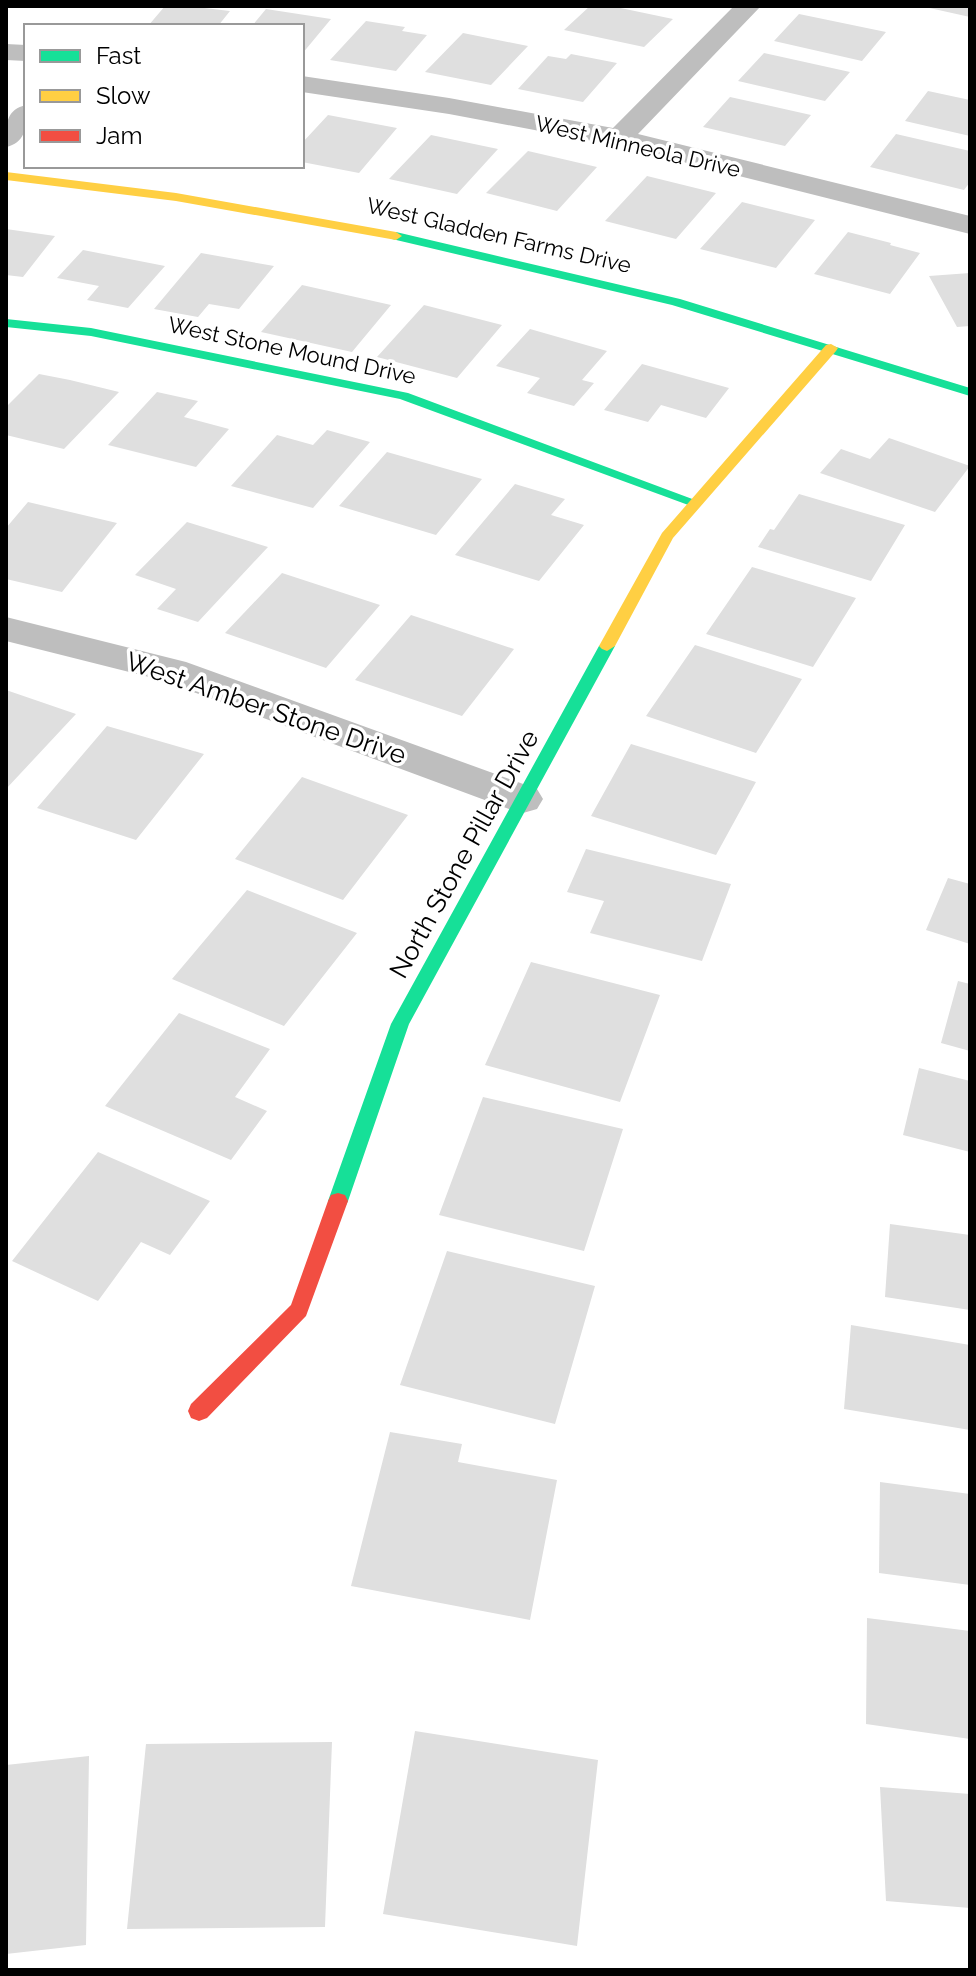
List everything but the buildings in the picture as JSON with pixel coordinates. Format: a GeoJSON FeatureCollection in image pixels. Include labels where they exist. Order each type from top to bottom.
{"type":"FeatureCollection","features":[{"type":"Feature","properties":{"kind":"street"},"geometry":{"type":"LineString","coordinates":[[619,138],[748,6]]}},
{"type":"Feature","properties":{"kind":"street","name":"West Minneola Drive"},"geometry":{"type":"LineString","coordinates":[[304,84],[449,106],[619,138],[970,225]]}},
{"type":"Feature","properties":{"kind":"street"},"geometry":{"type":"LineString","coordinates":[[6,139],[24,116]]}},
{"type":"Feature","properties":{"kind":"street","name":"West Gladden Farms Drive"},"geometry":{"type":"LineString","coordinates":[[6,176],[109,186],[351,226],[552,268],[762,325],[970,392]]}},
{"type":"Feature","properties":{"kind":"street","name":"West Stone Mound Drive"},"geometry":{"type":"LineString","coordinates":[[6,323],[91,332],[403,396],[696,503]]}},
{"type":"Feature","properties":{"kind":"street","name":"North Stone Pillar Drive"},"geometry":{"type":"LineString","coordinates":[[199,1411],[299,1310],[400,1024],[667,536],[831,348]]}},
{"type":"Feature","properties":{"kind":"street","name":"West Amber Stone Drive"},"geometry":{"type":"LineString","coordinates":[[6,629],[173,671],[523,799]]}},
{"type":"Feature","properties":{"kind":"traffic: fast"},"geometry":{"type":"LineString","coordinates":[[396,236],[676,302],[970,392]]}},
{"type":"Feature","properties":{"kind":"traffic: fast"},"geometry":{"type":"LineString","coordinates":[[6,323],[91,332],[403,396],[696,503]]}},
{"type":"Feature","properties":{"kind":"traffic: fast"},"geometry":{"type":"LineString","coordinates":[[338,1201],[400,1024],[607,646]]}},
{"type":"Feature","properties":{"kind":"traffic: slow"},"geometry":{"type":"LineString","coordinates":[[6,176],[176,197],[396,236]]}},
{"type":"Feature","properties":{"kind":"traffic: slow"},"geometry":{"type":"LineString","coordinates":[[607,646],[667,536],[831,348]]}},
{"type":"Feature","properties":{"kind":"traffic: jam"},"geometry":{"type":"LineString","coordinates":[[199,1411],[299,1310],[338,1201]]}}]}
